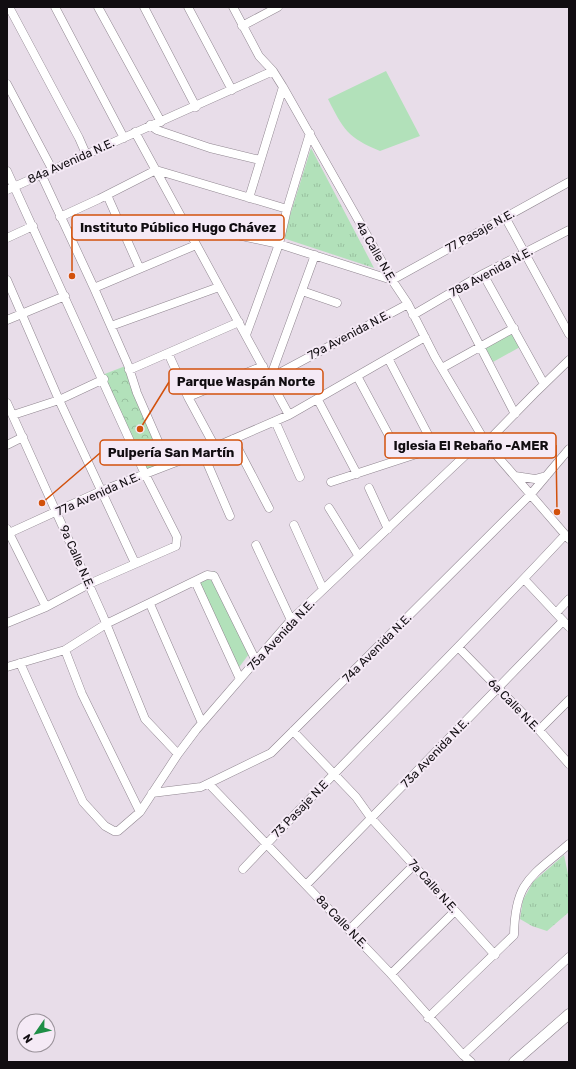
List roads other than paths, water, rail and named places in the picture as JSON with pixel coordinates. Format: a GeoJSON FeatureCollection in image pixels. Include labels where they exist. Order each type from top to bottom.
{"type":"FeatureCollection","features":[{"type":"Feature","properties":{"kind":"street"},"geometry":{"type":"LineString","coordinates":[[9,7],[79,138],[86,154]]}},
{"type":"Feature","properties":{"kind":"street"},"geometry":{"type":"LineString","coordinates":[[55,7],[124,138]]}},
{"type":"Feature","properties":{"kind":"street"},"geometry":{"type":"LineString","coordinates":[[98,7],[161,122]]}},
{"type":"Feature","properties":{"kind":"street"},"geometry":{"type":"LineString","coordinates":[[144,7],[196,107]]}},
{"type":"Feature","properties":{"kind":"street"},"geometry":{"type":"LineString","coordinates":[[188,7],[232,90]]}},
{"type":"Feature","properties":{"kind":"street","name":"4a Calle N.E."},"geometry":{"type":"LineString","coordinates":[[233,7],[259,56],[266,61],[283,86],[485,442],[567,537]]}},
{"type":"Feature","properties":{"kind":"street"},"geometry":{"type":"LineString","coordinates":[[242,26],[278,7]]}},
{"type":"Feature","properties":{"kind":"street"},"geometry":{"type":"LineString","coordinates":[[150,125],[161,122],[196,107],[274,71]]}},
{"type":"Feature","properties":{"kind":"street"},"geometry":{"type":"LineString","coordinates":[[7,84],[52,169]]}},
{"type":"Feature","properties":{"kind":"street"},"geometry":{"type":"LineString","coordinates":[[249,198],[283,86]]}},
{"type":"Feature","properties":{"kind":"street"},"geometry":{"type":"LineString","coordinates":[[150,125],[157,130],[210,148],[260,160]]}},
{"type":"Feature","properties":{"kind":"street","name":"84a Avenida N.E."},"geometry":{"type":"LineString","coordinates":[[7,190],[150,125]]}},
{"type":"Feature","properties":{"kind":"street"},"geometry":{"type":"LineString","coordinates":[[135,132],[289,415]]}},
{"type":"Feature","properties":{"kind":"street"},"geometry":{"type":"LineString","coordinates":[[246,335],[279,244],[287,209],[310,133]]}},
{"type":"Feature","properties":{"kind":"street"},"geometry":{"type":"LineString","coordinates":[[60,217],[156,170],[287,209]]}},
{"type":"Feature","properties":{"kind":"street"},"geometry":{"type":"LineString","coordinates":[[7,171],[104,379],[145,474],[177,538],[176,546],[89,584],[46,607],[7,623]]}},
{"type":"Feature","properties":{"kind":"street"},"geometry":{"type":"LineString","coordinates":[[41,174],[111,326],[168,464]]}},
{"type":"Feature","properties":{"kind":"street","name":"77 Pasaje N.E."},"geometry":{"type":"LineString","coordinates":[[392,280],[569,182]]}},
{"type":"Feature","properties":{"kind":"street"},"geometry":{"type":"LineString","coordinates":[[107,195],[139,267]]}},
{"type":"Feature","properties":{"kind":"street"},"geometry":{"type":"LineString","coordinates":[[505,217],[569,334]]}},
{"type":"Feature","properties":{"kind":"street"},"geometry":{"type":"LineString","coordinates":[[186,224],[279,244],[392,280]]}},
{"type":"Feature","properties":{"kind":"street"},"geometry":{"type":"LineString","coordinates":[[7,238],[33,226]]}},
{"type":"Feature","properties":{"kind":"street","name":"78a Avenida N.E."},"geometry":{"type":"LineString","coordinates":[[413,315],[483,274],[568,233]]}},
{"type":"Feature","properties":{"kind":"street"},"geometry":{"type":"LineString","coordinates":[[94,288],[139,267],[196,245]]}},
{"type":"Feature","properties":{"kind":"street"},"geometry":{"type":"LineString","coordinates":[[270,378],[316,255]]}},
{"type":"Feature","properties":{"kind":"street"},"geometry":{"type":"LineString","coordinates":[[483,274],[544,384]]}},
{"type":"Feature","properties":{"kind":"street"},"geometry":{"type":"LineString","coordinates":[[7,280],[59,400],[135,563]]}},
{"type":"Feature","properties":{"kind":"street"},"geometry":{"type":"LineString","coordinates":[[111,326],[219,287]]}},
{"type":"Feature","properties":{"kind":"street"},"geometry":{"type":"LineString","coordinates":[[302,291],[337,303]]}},
{"type":"Feature","properties":{"kind":"street"},"geometry":{"type":"LineString","coordinates":[[452,292],[516,414]]}},
{"type":"Feature","properties":{"kind":"street"},"geometry":{"type":"LineString","coordinates":[[7,320],[65,296]]}},
{"type":"Feature","properties":{"kind":"street","name":"79a Avenida N.E."},"geometry":{"type":"LineString","coordinates":[[270,378],[408,304]]}},
{"type":"Feature","properties":{"kind":"street"},"geometry":{"type":"LineString","coordinates":[[129,370],[239,322]]}},
{"type":"Feature","properties":{"kind":"street"},"geometry":{"type":"LineString","coordinates":[[442,368],[514,328]]}},
{"type":"Feature","properties":{"kind":"street","name":"77a Avenida N.E."},"geometry":{"type":"LineString","coordinates":[[8,531],[58,512],[101,492],[168,464],[215,447],[289,415],[318,400],[425,337]]}},
{"type":"Feature","properties":{"kind":"street"},"geometry":{"type":"LineString","coordinates":[[168,353],[188,397],[215,447]]}},
{"type":"Feature","properties":{"kind":"street"},"geometry":{"type":"LineString","coordinates":[[388,358],[435,448]]}},
{"type":"Feature","properties":{"kind":"street"},"geometry":{"type":"LineString","coordinates":[[485,442],[516,414],[569,360]]}},
{"type":"Feature","properties":{"kind":"street"},"geometry":{"type":"LineString","coordinates":[[188,397],[263,366]]}},
{"type":"Feature","properties":{"kind":"street"},"geometry":{"type":"LineString","coordinates":[[357,376],[401,458]]}},
{"type":"Feature","properties":{"kind":"street"},"geometry":{"type":"LineString","coordinates":[[12,415],[59,400],[104,379]]}},
{"type":"Feature","properties":{"kind":"street"},"geometry":{"type":"LineString","coordinates":[[318,400],[357,474]]}},
{"type":"Feature","properties":{"kind":"street","name":"9a Calle N.E."},"geometry":{"type":"LineString","coordinates":[[7,403],[58,512],[145,719],[178,754]]}},
{"type":"Feature","properties":{"kind":"street"},"geometry":{"type":"LineString","coordinates":[[275,421],[300,477]]}},
{"type":"Feature","properties":{"kind":"street"},"geometry":{"type":"LineString","coordinates":[[7,444],[22,437]]}},
{"type":"Feature","properties":{"kind":"street"},"geometry":{"type":"LineString","coordinates":[[233,439],[269,508]]}},
{"type":"Feature","properties":{"kind":"street","name":"75a Avenida N.E."},"geometry":{"type":"LineString","coordinates":[[20,663],[83,802],[94,815],[114,831],[123,828],[140,812],[178,754],[202,723],[291,620],[358,555],[388,529],[472,449],[485,442]]}},
{"type":"Feature","properties":{"kind":"street"},"geometry":{"type":"LineString","coordinates":[[331,482],[435,448],[472,449]]}},
{"type":"Feature","properties":{"kind":"street","name":"74a Avenida N.E."},"geometry":{"type":"LineString","coordinates":[[152,793],[202,787],[271,754],[531,494],[567,451]]}},
{"type":"Feature","properties":{"kind":"street"},"geometry":{"type":"LineString","coordinates":[[202,452],[230,516]]}},
{"type":"Feature","properties":{"kind":"street"},"geometry":{"type":"LineString","coordinates":[[515,476],[534,479],[546,476]]}},
{"type":"Feature","properties":{"kind":"street"},"geometry":{"type":"LineString","coordinates":[[369,488],[388,529]]}},
{"type":"Feature","properties":{"kind":"street"},"geometry":{"type":"LineString","coordinates":[[329,508],[358,555]]}},
{"type":"Feature","properties":{"kind":"street"},"geometry":{"type":"LineString","coordinates":[[294,526],[323,590]]}},
{"type":"Feature","properties":{"kind":"street"},"geometry":{"type":"LineString","coordinates":[[8,531],[46,607]]}},
{"type":"Feature","properties":{"kind":"street","name":"73 Pasaje N.E"},"geometry":{"type":"LineString","coordinates":[[244,869],[334,773],[567,537]]}},
{"type":"Feature","properties":{"kind":"street"},"geometry":{"type":"LineString","coordinates":[[256,545],[291,620]]}},
{"type":"Feature","properties":{"kind":"street"},"geometry":{"type":"LineString","coordinates":[[7,667],[65,650],[106,624],[150,604],[207,575],[214,576],[256,661]]}},
{"type":"Feature","properties":{"kind":"street"},"geometry":{"type":"LineString","coordinates":[[524,579],[566,624]]}},
{"type":"Feature","properties":{"kind":"street"},"geometry":{"type":"LineString","coordinates":[[195,581],[240,679]]}},
{"type":"Feature","properties":{"kind":"street"},"geometry":{"type":"LineString","coordinates":[[556,613],[569,599]]}},
{"type":"Feature","properties":{"kind":"street"},"geometry":{"type":"LineString","coordinates":[[150,604],[202,723]]}},
{"type":"Feature","properties":{"kind":"street","name":"73a Avenida N.E."},"geometry":{"type":"LineString","coordinates":[[306,885],[498,688],[566,624]]}},
{"type":"Feature","properties":{"kind":"street","name":"6a Calle N.E."},"geometry":{"type":"LineString","coordinates":[[459,648],[539,730],[569,764]]}},
{"type":"Feature","properties":{"kind":"street"},"geometry":{"type":"LineString","coordinates":[[65,650],[85,701],[127,782],[140,812]]}},
{"type":"Feature","properties":{"kind":"street"},"geometry":{"type":"LineString","coordinates":[[539,730],[569,700]]}},
{"type":"Feature","properties":{"kind":"street"},"geometry":{"type":"LineString","coordinates":[[293,731],[334,773],[372,818]]}},
{"type":"Feature","properties":{"kind":"street","name":"8a Calle N.E."},"geometry":{"type":"LineString","coordinates":[[209,784],[350,929],[428,1018],[471,1062]]}},
{"type":"Feature","properties":{"kind":"street","name":"7a Calle N.E."},"geometry":{"type":"LineString","coordinates":[[372,818],[495,955]]}},
{"type":"Feature","properties":{"kind":"street"},"geometry":{"type":"LineString","coordinates":[[428,1018],[514,935],[515,915],[522,888],[531,877],[569,844]]}},
{"type":"Feature","properties":{"kind":"street"},"geometry":{"type":"LineString","coordinates":[[350,929],[414,865]]}},
{"type":"Feature","properties":{"kind":"street"},"geometry":{"type":"LineString","coordinates":[[391,974],[455,911]]}},
{"type":"Feature","properties":{"kind":"street"},"geometry":{"type":"LineString","coordinates":[[463,1055],[569,957]]}},
{"type":"Feature","properties":{"kind":"street"},"geometry":{"type":"LineString","coordinates":[[514,1062],[569,1014]]}},
{"type":"Feature","properties":{"kind":"place","name":"Instituto Público Hugo Chávez"},"geometry":{"type":"Point","coordinates":[72,276]}},
{"type":"Feature","properties":{"kind":"place","name":"Parque Waspán Norte"},"geometry":{"type":"Point","coordinates":[140,429]}},
{"type":"Feature","properties":{"kind":"place","name":"Pulpería San Martín"},"geometry":{"type":"Point","coordinates":[42,503]}},
{"type":"Feature","properties":{"kind":"place","name":"Iglesia El Rebaño -AMER"},"geometry":{"type":"Point","coordinates":[557,512]}}]}
